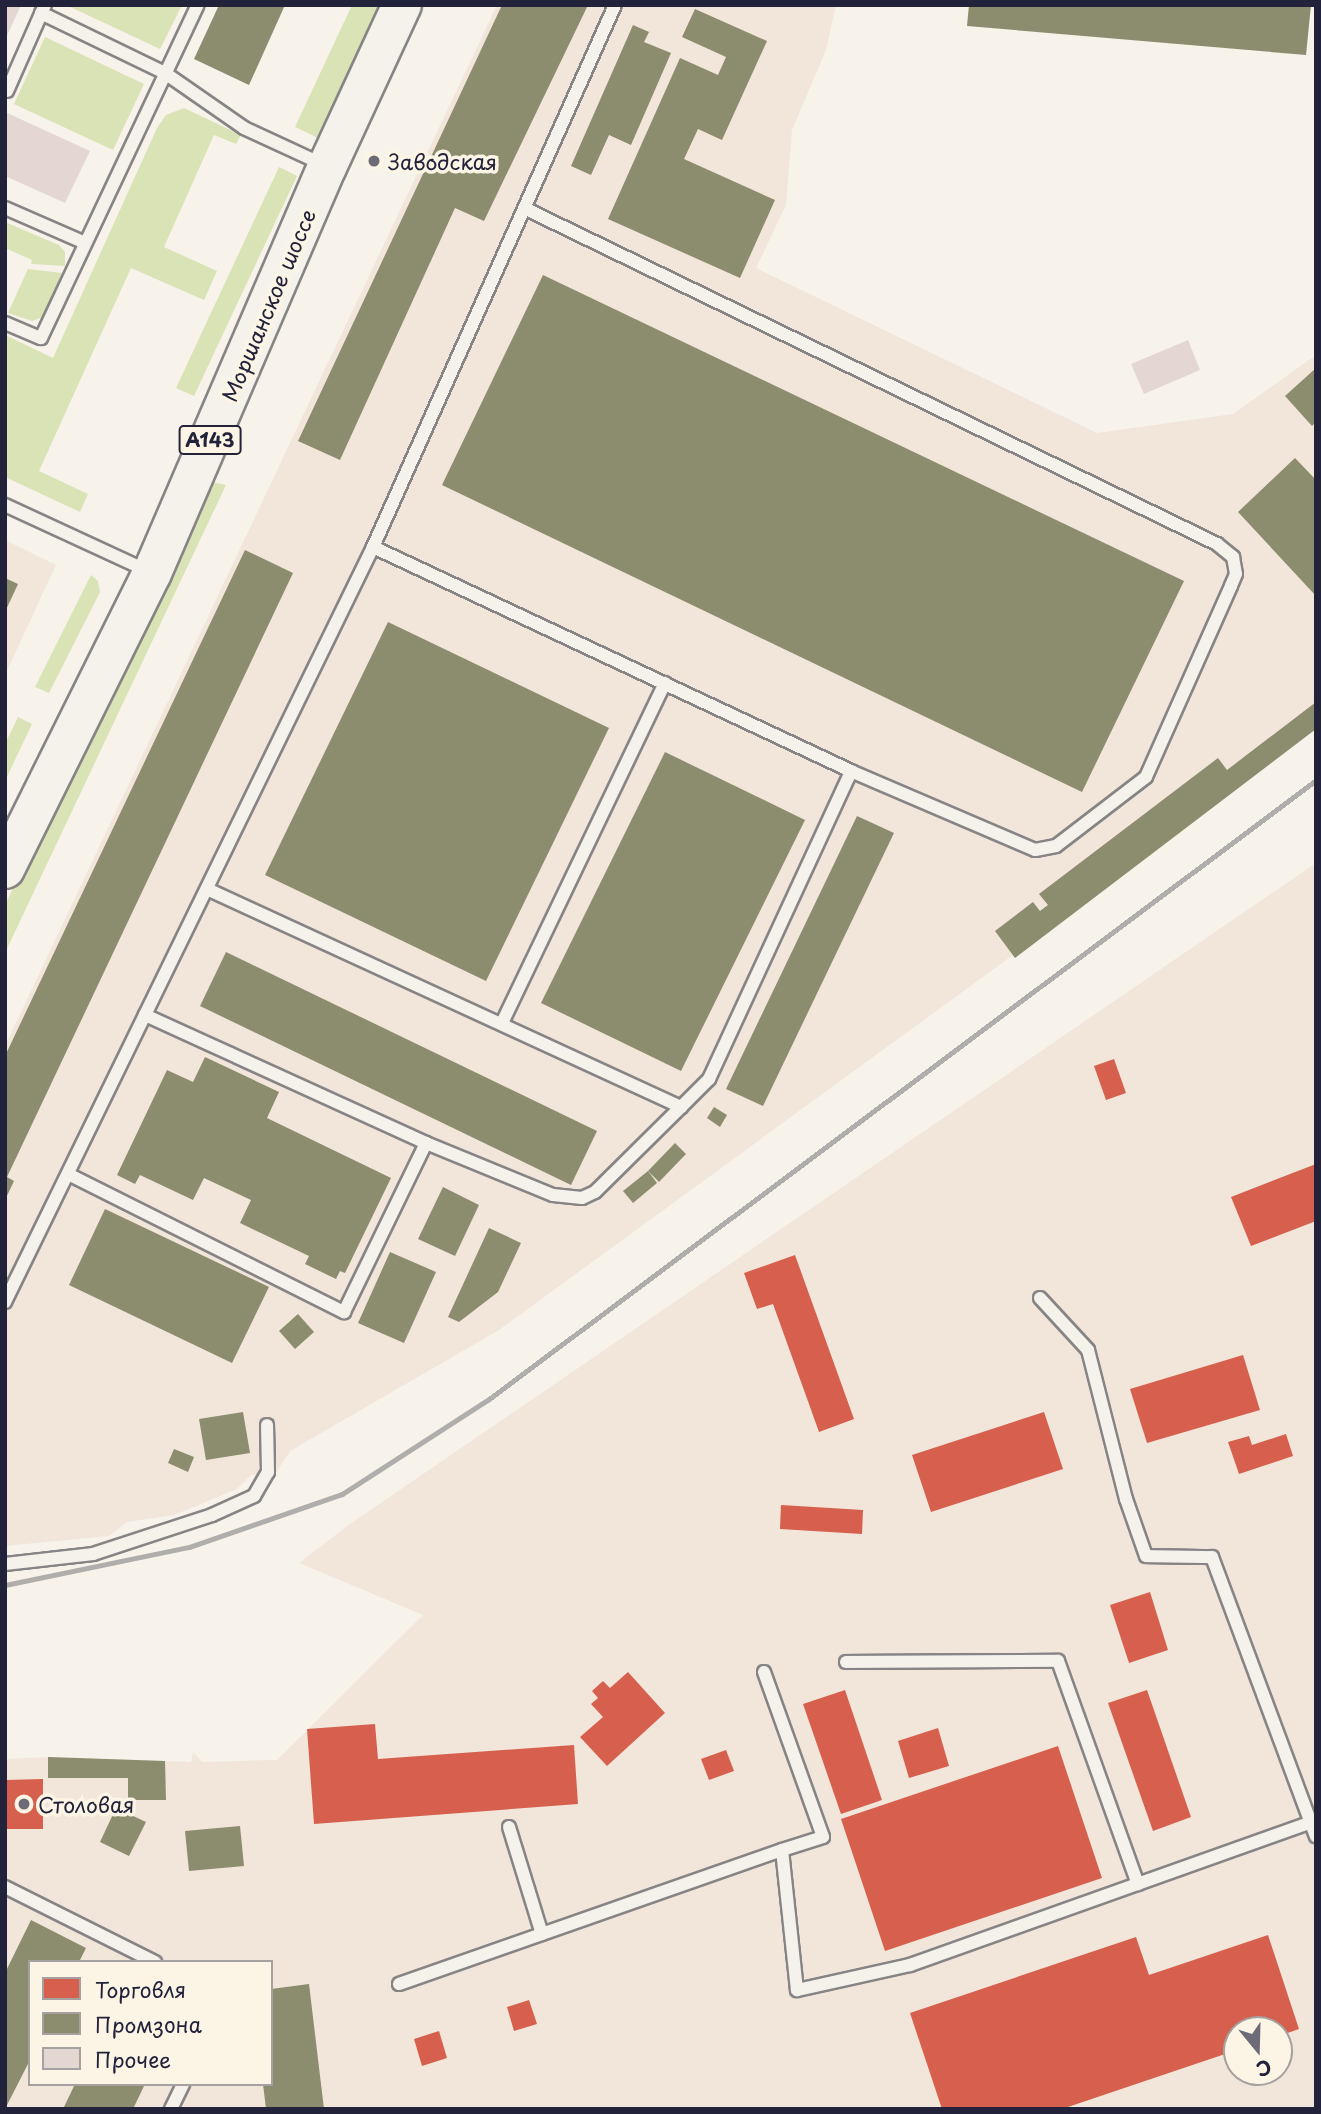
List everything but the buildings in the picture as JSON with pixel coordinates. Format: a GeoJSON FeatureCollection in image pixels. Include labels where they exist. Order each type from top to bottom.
{"type":"FeatureCollection","features":[{"type":"Feature","properties":{"kind":"main road","name":"Моршанское шоссе"},"geometry":{"type":"LineString","coordinates":[[5,869],[152,573],[327,167],[402,5]]}},
{"type":"Feature","properties":{"kind":"lane"},"geometry":{"type":"LineString","coordinates":[[5,323],[41,338],[198,5]]}},
{"type":"Feature","properties":{"kind":"lane"},"geometry":{"type":"LineString","coordinates":[[5,1302],[373,547],[615,5]]}},
{"type":"Feature","properties":{"kind":"lane"},"geometry":{"type":"LineString","coordinates":[[7,91],[43,9],[165,73],[244,128],[327,167]]}},
{"type":"Feature","properties":{"kind":"lane"},"geometry":{"type":"LineString","coordinates":[[5,208],[85,243]]}},
{"type":"Feature","properties":{"kind":"lane"},"geometry":{"type":"LineString","coordinates":[[373,547],[851,771],[1035,850],[1056,846],[1146,776],[1236,575],[1233,557],[1217,544],[526,209]]}},
{"type":"Feature","properties":{"kind":"lane"},"geometry":{"type":"LineString","coordinates":[[5,505],[152,573]]}},
{"type":"Feature","properties":{"kind":"lane"},"geometry":{"type":"LineString","coordinates":[[502,1023],[665,683]]}},
{"type":"Feature","properties":{"kind":"lane"},"geometry":{"type":"LineString","coordinates":[[145,1014],[426,1143],[553,1195],[582,1198],[596,1192],[709,1079],[851,771]]}},
{"type":"Feature","properties":{"kind":"lane"},"geometry":{"type":"LineString","coordinates":[[207,889],[681,1107]]}},
{"type":"Feature","properties":{"kind":"lane"},"geometry":{"type":"LineString","coordinates":[[68,1174],[344,1312],[426,1143]]}},
{"type":"Feature","properties":{"kind":"lane"},"geometry":{"type":"LineString","coordinates":[[1040,1298],[1088,1350],[1126,1499],[1146,1556],[1212,1558],[1316,1836]]}},
{"type":"Feature","properties":{"kind":"lane"},"geometry":{"type":"LineString","coordinates":[[5,1564],[93,1553],[212,1515],[254,1496],[268,1472],[267,1425]]}},
{"type":"Feature","properties":{"kind":"lane"},"geometry":{"type":"LineString","coordinates":[[846,1662],[1058,1661],[1138,1884]]}},
{"type":"Feature","properties":{"kind":"lane"},"geometry":{"type":"LineString","coordinates":[[400,1984],[823,1837],[764,1672]]}},
{"type":"Feature","properties":{"kind":"lane"},"geometry":{"type":"LineString","coordinates":[[782,1850],[797,1990],[910,1965],[1311,1822]]}},
{"type":"Feature","properties":{"kind":"lane"},"geometry":{"type":"LineString","coordinates":[[509,1827],[542,1934]]}},
{"type":"Feature","properties":{"kind":"lane"},"geometry":{"type":"LineString","coordinates":[[6,1889],[151,1960]]}},
{"type":"Feature","properties":{"kind":"lane"},"geometry":{"type":"LineString","coordinates":[[171,2109],[182,2086]]}},
{"type":"Feature","properties":{"kind":"shaded area"},"geometry":{"type":"Polygon","coordinates":[[[497,5],[836,5],[826,50],[792,130],[786,205],[756,268],[1097,433],[1233,414],[1316,355],[1316,724],[1050,928],[499,1330],[290,1451],[270,1482],[252,1474],[237,1489],[174,1515],[127,1522],[109,1536],[5,1546],[5,1046],[497,5]]]}},
{"type":"Feature","properties":{"kind":"shaded area"},"geometry":{"type":"Polygon","coordinates":[[[5,540],[56,565],[5,675],[5,540]]]}},
{"type":"Feature","properties":{"kind":"shaded area"},"geometry":{"type":"Polygon","coordinates":[[[1316,863],[1316,2109],[5,2109],[5,1759],[48,1757],[191,1762],[193,1752],[202,1762],[277,1760],[423,1615],[299,1563],[350,1524],[1316,863]]]}},
{"type":"Feature","properties":{"kind":"green space"},"geometry":{"type":"Polygon","coordinates":[[[66,5],[182,5],[160,49],[66,5]]]}},
{"type":"Feature","properties":{"kind":"green space"},"geometry":{"type":"Polygon","coordinates":[[[352,5],[380,5],[318,138],[295,127],[352,5]]]}},
{"type":"Feature","properties":{"kind":"green space"},"geometry":{"type":"Polygon","coordinates":[[[45,37],[144,84],[113,150],[14,104],[45,37]]]}},
{"type":"Feature","properties":{"kind":"green space"},"geometry":{"type":"Polygon","coordinates":[[[184,108],[241,135],[236,144],[214,135],[164,247],[217,271],[204,300],[131,268],[39,471],[88,494],[80,512],[5,477],[5,335],[53,358],[157,128],[166,115],[184,108]]]}},
{"type":"Feature","properties":{"kind":"green space"},"geometry":{"type":"Polygon","coordinates":[[[279,167],[297,176],[194,396],[176,388],[279,167]]]}},
{"type":"Feature","properties":{"kind":"green space"},"geometry":{"type":"Polygon","coordinates":[[[5,222],[59,245],[65,252],[65,266],[31,264],[32,260],[5,248],[5,222]]]}},
{"type":"Feature","properties":{"kind":"green space"},"geometry":{"type":"Polygon","coordinates":[[[28,269],[62,273],[43,317],[32,321],[8,313],[28,269]]]}},
{"type":"Feature","properties":{"kind":"green space"},"geometry":{"type":"Polygon","coordinates":[[[202,480],[226,485],[5,953],[5,905],[184,533],[202,480]]]}},
{"type":"Feature","properties":{"kind":"green space"},"geometry":{"type":"Polygon","coordinates":[[[91,575],[98,581],[100,592],[49,693],[35,687],[91,575]]]}},
{"type":"Feature","properties":{"kind":"green space"},"geometry":{"type":"Polygon","coordinates":[[[18,717],[32,724],[5,781],[5,744],[18,717]]]}},
{"type":"Feature","properties":{"kind":"railway"},"geometry":{"type":"LineString","coordinates":[[5,1585],[189,1547],[342,1494],[489,1399],[1316,780]]}},
{"type":"Feature","properties":{"kind":"place","name":"Заводская"},"geometry":{"type":"Point","coordinates":[374,161]}},
{"type":"Feature","properties":{"kind":"place","name":"Столовая"},"geometry":{"type":"Point","coordinates":[24,1804]}}]}
